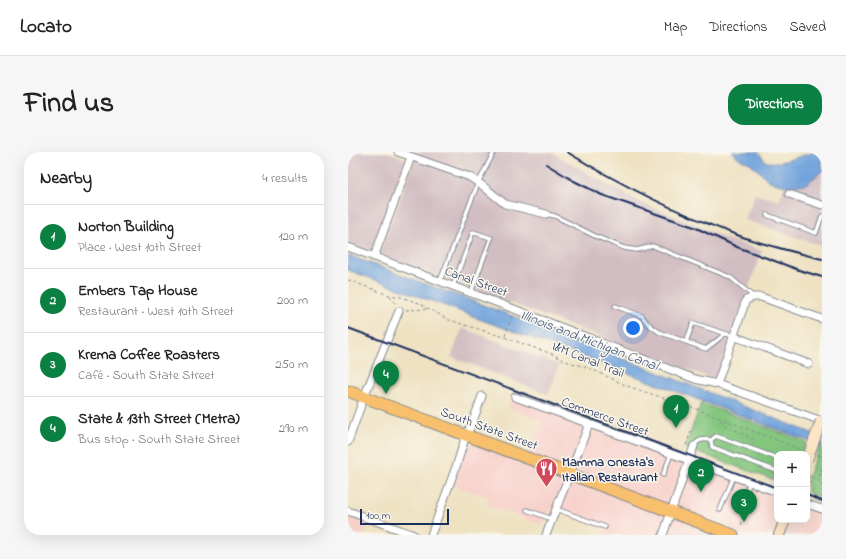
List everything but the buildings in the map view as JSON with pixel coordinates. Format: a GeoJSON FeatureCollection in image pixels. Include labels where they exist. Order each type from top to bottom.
{"type":"FeatureCollection","features":[{"type":"Feature","properties":{"kind":"main road","name":"South State Street"},"geometry":{"type":"LineString","coordinates":[[348,391],[733,535]]}},
{"type":"Feature","properties":{"kind":"main road"},"geometry":{"type":"LineString","coordinates":[[810,452],[822,421]]}},
{"type":"Feature","properties":{"kind":"main road"},"geometry":{"type":"LineString","coordinates":[[779,535],[784,523]]}},
{"type":"Feature","properties":{"kind":"street"},"geometry":{"type":"LineString","coordinates":[[398,152],[411,158],[470,177],[505,204],[546,214]]}},
{"type":"Feature","properties":{"kind":"street"},"geometry":{"type":"LineString","coordinates":[[374,257],[411,158]]}},
{"type":"Feature","properties":{"kind":"street"},"geometry":{"type":"LineString","coordinates":[[789,194],[822,205]]}},
{"type":"Feature","properties":{"kind":"street","name":"Canal Street"},"geometry":{"type":"LineString","coordinates":[[348,247],[695,379],[717,384],[822,421]]}},
{"type":"Feature","properties":{"kind":"street"},"geometry":{"type":"LineString","coordinates":[[717,384],[746,300],[754,297],[761,297],[822,319]]}},
{"type":"Feature","properties":{"kind":"street"},"geometry":{"type":"LineString","coordinates":[[348,442],[364,397],[399,311]]}},
{"type":"Feature","properties":{"kind":"street"},"geometry":{"type":"LineString","coordinates":[[733,336],[809,364]]}},
{"type":"Feature","properties":{"kind":"street"},"geometry":{"type":"LineString","coordinates":[[430,535],[457,464],[466,435],[472,424],[482,396]]}},
{"type":"Feature","properties":{"kind":"street","name":"Commerce Street"},"geometry":{"type":"LineString","coordinates":[[515,397],[774,491]]}},
{"type":"Feature","properties":{"kind":"street"},"geometry":{"type":"LineString","coordinates":[[546,535],[589,424]]}},
{"type":"Feature","properties":{"kind":"street"},"geometry":{"type":"LineString","coordinates":[[663,535],[694,446]]}},
{"type":"Feature","properties":{"kind":"street"},"geometry":{"type":"LineString","coordinates":[[810,505],[822,509]]}},
{"type":"Feature","properties":{"kind":"street"},"geometry":{"type":"LineString","coordinates":[[348,511],[414,535]]}},
{"type":"Feature","properties":{"kind":"lane"},"geometry":{"type":"LineString","coordinates":[[440,281],[478,183],[494,152]]}},
{"type":"Feature","properties":{"kind":"lane"},"geometry":{"type":"LineString","coordinates":[[546,214],[555,216],[595,236],[624,248],[637,250],[653,246],[730,277],[754,297]]}},
{"type":"Feature","properties":{"kind":"lane"},"geometry":{"type":"LineString","coordinates":[[767,215],[816,233],[822,216]]}},
{"type":"Feature","properties":{"kind":"lane"},"geometry":{"type":"LineString","coordinates":[[453,286],[473,232],[490,238],[471,293]]}},
{"type":"Feature","properties":{"kind":"lane"},"geometry":{"type":"LineString","coordinates":[[615,306],[642,316],[648,324],[659,332],[706,349],[725,334]]}},
{"type":"Feature","properties":{"kind":"lane"},"geometry":{"type":"LineString","coordinates":[[686,342],[693,323],[733,336]]}},
{"type":"Feature","properties":{"kind":"lane"},"geometry":{"type":"LineString","coordinates":[[694,446],[699,440],[710,440],[716,436],[774,457]]}},
{"type":"Feature","properties":{"kind":"lane"},"geometry":{"type":"LineString","coordinates":[[710,440],[712,447],[774,470]]}},
{"type":"Feature","properties":{"kind":"lane"},"geometry":{"type":"LineString","coordinates":[[663,475],[671,454]]}},
{"type":"Feature","properties":{"kind":"lane"},"geometry":{"type":"LineString","coordinates":[[686,471],[706,478],[709,467]]}},
{"type":"Feature","properties":{"kind":"lane"},"geometry":{"type":"LineString","coordinates":[[720,510],[734,476]]}},
{"type":"Feature","properties":{"kind":"lane"},"geometry":{"type":"LineString","coordinates":[[743,499],[750,482]]}},
{"type":"Feature","properties":{"kind":"lane"},"geometry":{"type":"LineString","coordinates":[[556,509],[605,527]]}},
{"type":"Feature","properties":{"kind":"lane"},"geometry":{"type":"LineString","coordinates":[[527,510],[552,519]]}},
{"type":"Feature","properties":{"kind":"path","name":"I&M Canal Trail"},"geometry":{"type":"LineString","coordinates":[[348,280],[389,295],[401,297],[418,303],[450,320],[504,337],[565,361],[588,368],[628,386],[666,398],[720,419],[751,429],[800,451]]}},
{"type":"Feature","properties":{"kind":"path"},"geometry":{"type":"LineString","coordinates":[[389,295],[396,302],[399,311],[416,308],[428,309]]}},
{"type":"Feature","properties":{"kind":"path"},"geometry":{"type":"LineString","coordinates":[[504,337],[514,309]]}},
{"type":"Feature","properties":{"kind":"path"},"geometry":{"type":"LineString","coordinates":[[720,419],[724,425],[750,436],[754,442],[755,450]]}},
{"type":"Feature","properties":{"kind":"path"},"geometry":{"type":"LineString","coordinates":[[686,445],[691,431]]}},
{"type":"Feature","properties":{"kind":"path","name":"I&M Canal Trail"},"geometry":{"type":"LineString","coordinates":[[810,455],[822,457]]}},
{"type":"Feature","properties":{"kind":"path"},"geometry":{"type":"LineString","coordinates":[[818,480],[822,468]]}},
{"type":"Feature","properties":{"kind":"path"},"geometry":{"type":"LineString","coordinates":[[810,477],[818,480],[822,486]]}},
{"type":"Feature","properties":{"kind":"path"},"geometry":{"type":"LineString","coordinates":[[742,525],[750,503]]}},
{"type":"Feature","properties":{"kind":"shaded area"},"geometry":{"type":"Polygon","coordinates":[[[348,152],[388,152],[407,159],[371,252],[348,243],[348,152]]]}},
{"type":"Feature","properties":{"kind":"shaded area"},"geometry":{"type":"Polygon","coordinates":[[[408,152],[551,152],[642,203],[725,238],[762,251],[716,380],[379,254],[416,155],[408,152]]]}},
{"type":"Feature","properties":{"kind":"shaded area"},"geometry":{"type":"Polygon","coordinates":[[[822,167],[822,246],[745,220],[755,194],[779,201],[789,174],[822,167]]]}},
{"type":"Feature","properties":{"kind":"shaded area"},"geometry":{"type":"Polygon","coordinates":[[[462,328],[559,365],[548,394],[451,357],[462,328]]]}},
{"type":"Feature","properties":{"kind":"shaded area"},"geometry":{"type":"Polygon","coordinates":[[[513,394],[774,493],[774,523],[810,523],[810,506],[822,511],[822,535],[605,535],[607,530],[549,509],[543,525],[486,505],[489,497],[452,485],[468,442],[525,463],[541,420],[508,408],[513,394]]]}},
{"type":"Feature","properties":{"kind":"shaded area"},"geometry":{"type":"Polygon","coordinates":[[[348,513],[369,521],[364,535],[348,535],[348,513]]]}},
{"type":"Feature","properties":{"kind":"green space"},"geometry":{"type":"Polygon","coordinates":[[[701,403],[806,442],[803,451],[774,451],[774,480],[685,448],[701,403]]]}},
{"type":"Feature","properties":{"kind":"green space"},"geometry":{"type":"Polygon","coordinates":[[[820,445],[822,446],[822,498],[810,493],[810,472],[820,445]]]}},
{"type":"Feature","properties":{"kind":"water"},"geometry":{"type":"Polygon","coordinates":[[[732,152],[758,152],[766,162],[781,162],[807,154],[822,152],[822,171],[806,184],[788,186],[777,184],[768,180],[750,163],[740,159],[732,152]]]}},
{"type":"Feature","properties":{"kind":"water","name":"Illinois and Michigan Canal"},"geometry":{"type":"Polygon","coordinates":[[[348,255],[531,324],[540,326],[822,437],[822,446],[348,270],[348,255]]]}},
{"type":"Feature","properties":{"kind":"railway"},"geometry":{"type":"LineString","coordinates":[[567,152],[608,176],[671,208],[737,235],[789,251],[822,259]]}},
{"type":"Feature","properties":{"kind":"railway"},"geometry":{"type":"LineString","coordinates":[[546,164],[574,181],[602,195],[694,227],[737,247],[822,277]]}},
{"type":"Feature","properties":{"kind":"railway"},"geometry":{"type":"LineString","coordinates":[[348,328],[774,487]]}},
{"type":"Feature","properties":{"kind":"railway"},"geometry":{"type":"LineString","coordinates":[[810,496],[822,501]]}},
{"type":"Feature","properties":{"kind":"place","name":"State & 13th Street (Metra)"},"geometry":{"type":"Point","coordinates":[386,394]}},
{"type":"Feature","properties":{"kind":"place","name":"Norton Building"},"geometry":{"type":"Point","coordinates":[676,428]}},
{"type":"Feature","properties":{"kind":"place","name":"Mamma Onesta's Italian Restaurant"},"geometry":{"type":"Point","coordinates":[547,488]}},
{"type":"Feature","properties":{"kind":"place","name":"Embers Tap House"},"geometry":{"type":"Point","coordinates":[701,492]}},
{"type":"Feature","properties":{"kind":"place","name":"Krema Coffee Roasters"},"geometry":{"type":"Point","coordinates":[744,522]}}]}
